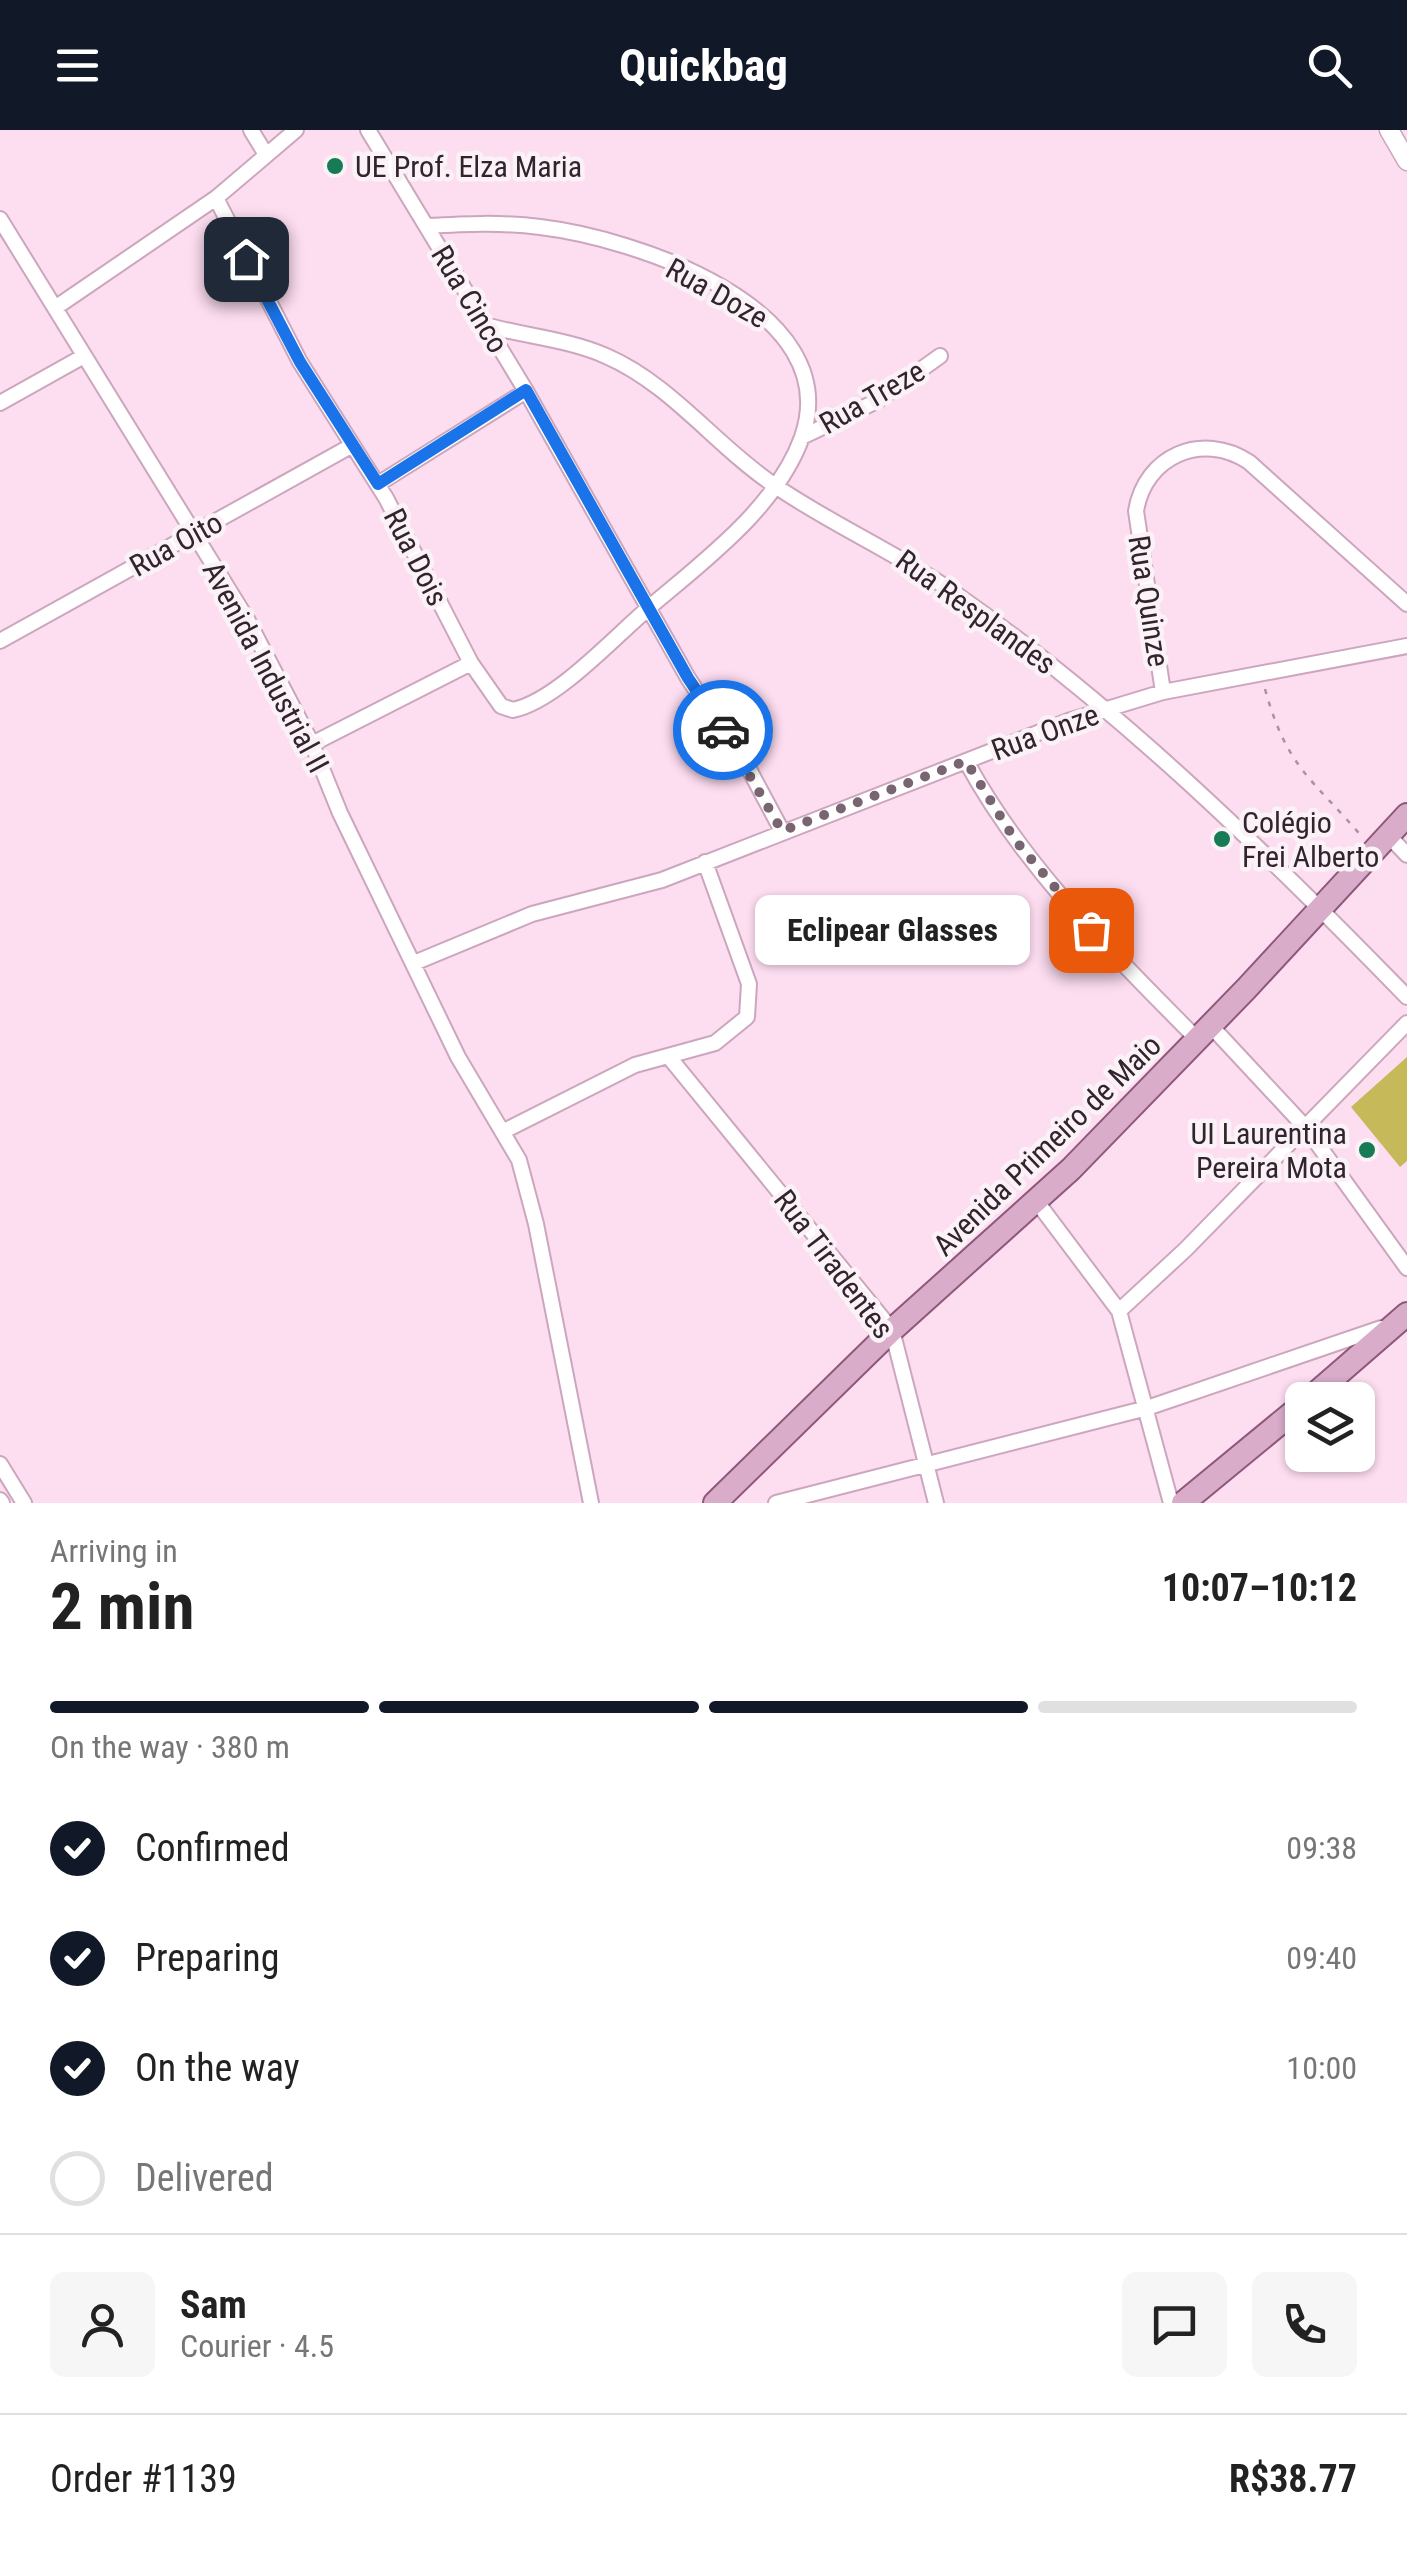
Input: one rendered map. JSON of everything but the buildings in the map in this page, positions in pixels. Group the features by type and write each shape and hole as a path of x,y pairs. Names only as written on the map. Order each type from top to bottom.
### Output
{"main road":[{"name":"Avenida Primeiro de Maio","path":"714,1503 892,1330 1037,1202 1204,1033 1407,815"},
{"path":"1329,1382 1406,1316"},
{"path":"1184,1503 1285,1419"}],"street":[{"path":"251,130 265,153"},
{"path":"55,308 216,198 296,130"},
{"name":"Rua Cinco","path":"368,130 482,324 526,390 649,608 782,831"},
{"path":"1389,130 1407,161"},
{"name":"Rua Dois","path":"216,198 300,362 378,484 472,664 500,706"},
{"name":"Avenida Industrial II","path":"0,218 248,621 312,744 340,813 458,1057 519,1160 533,1210 591,1503"},
{"name":"Rua Doze","path":"426,226 498,223 574,233 654,258 738,298 773,321 801,366 807,409 802,437 774,486 732,535 537,702 513,710 500,706"},
{"name":"Rua Resplandes","path":"482,324 610,357 677,403 774,486 906,560 1027,646 1105,710 1320,908 1407,997"},
{"path":"0,403 84,356"},
{"name":"Rua Treze","path":"802,437 876,401 940,356"},
{"path":"378,484 526,390"},
{"name":"Rua Oito","path":"0,641 351,446"},
{"name":"Rua Quinze","path":"1163,692 1136,510 1141,484 1169,460 1206,447 1234,452 1407,604"},
{"name":"Rua Onze","path":"414,962 532,914 608,898 1105,710 1163,692 1407,646"},
{"path":"312,744 472,664"},
{"path":"966,761 986,799 1053,887 1306,1128 1407,1268"},
{"path":"1381,843 1407,855"},
{"path":"504,1132 635,1065 696,1051 729,1035 751,1008 749,984 705,862"},
{"path":"1119,1311 1407,1023"},
{"name":"Rua Tiradentes","path":"669,1057 892,1330 936,1503"},
{"path":"1037,1202 1119,1311 1171,1503"},
{"path":"776,1503 1147,1408 1338,1346 1406,1316"},
{"path":"0,1464 24,1503"}],"path":[{"path":"1260,673 1277,728 1301,774 1381,843"}],"shaded area":[{"path":"1407,1057 1407,1161 1400,1167 1351,1107"}],"way so far":[{"path":"723,730 782,831 966,761 986,799 1015,840 1091,930"}],"place":[{"name":"UE Prof. Elza Maria","path":"335,166"},
{"name":"Colégio Frei Alberto","path":"1222,839"},
{"name":"Eclipear Glasses","path":"1091,930"},
{"name":"UI Laurentina Pereira Mota","path":"1367,1150"}],"route":[{"path":"246,259 300,362 378,484 526,390 688,678 723,730"}]}
